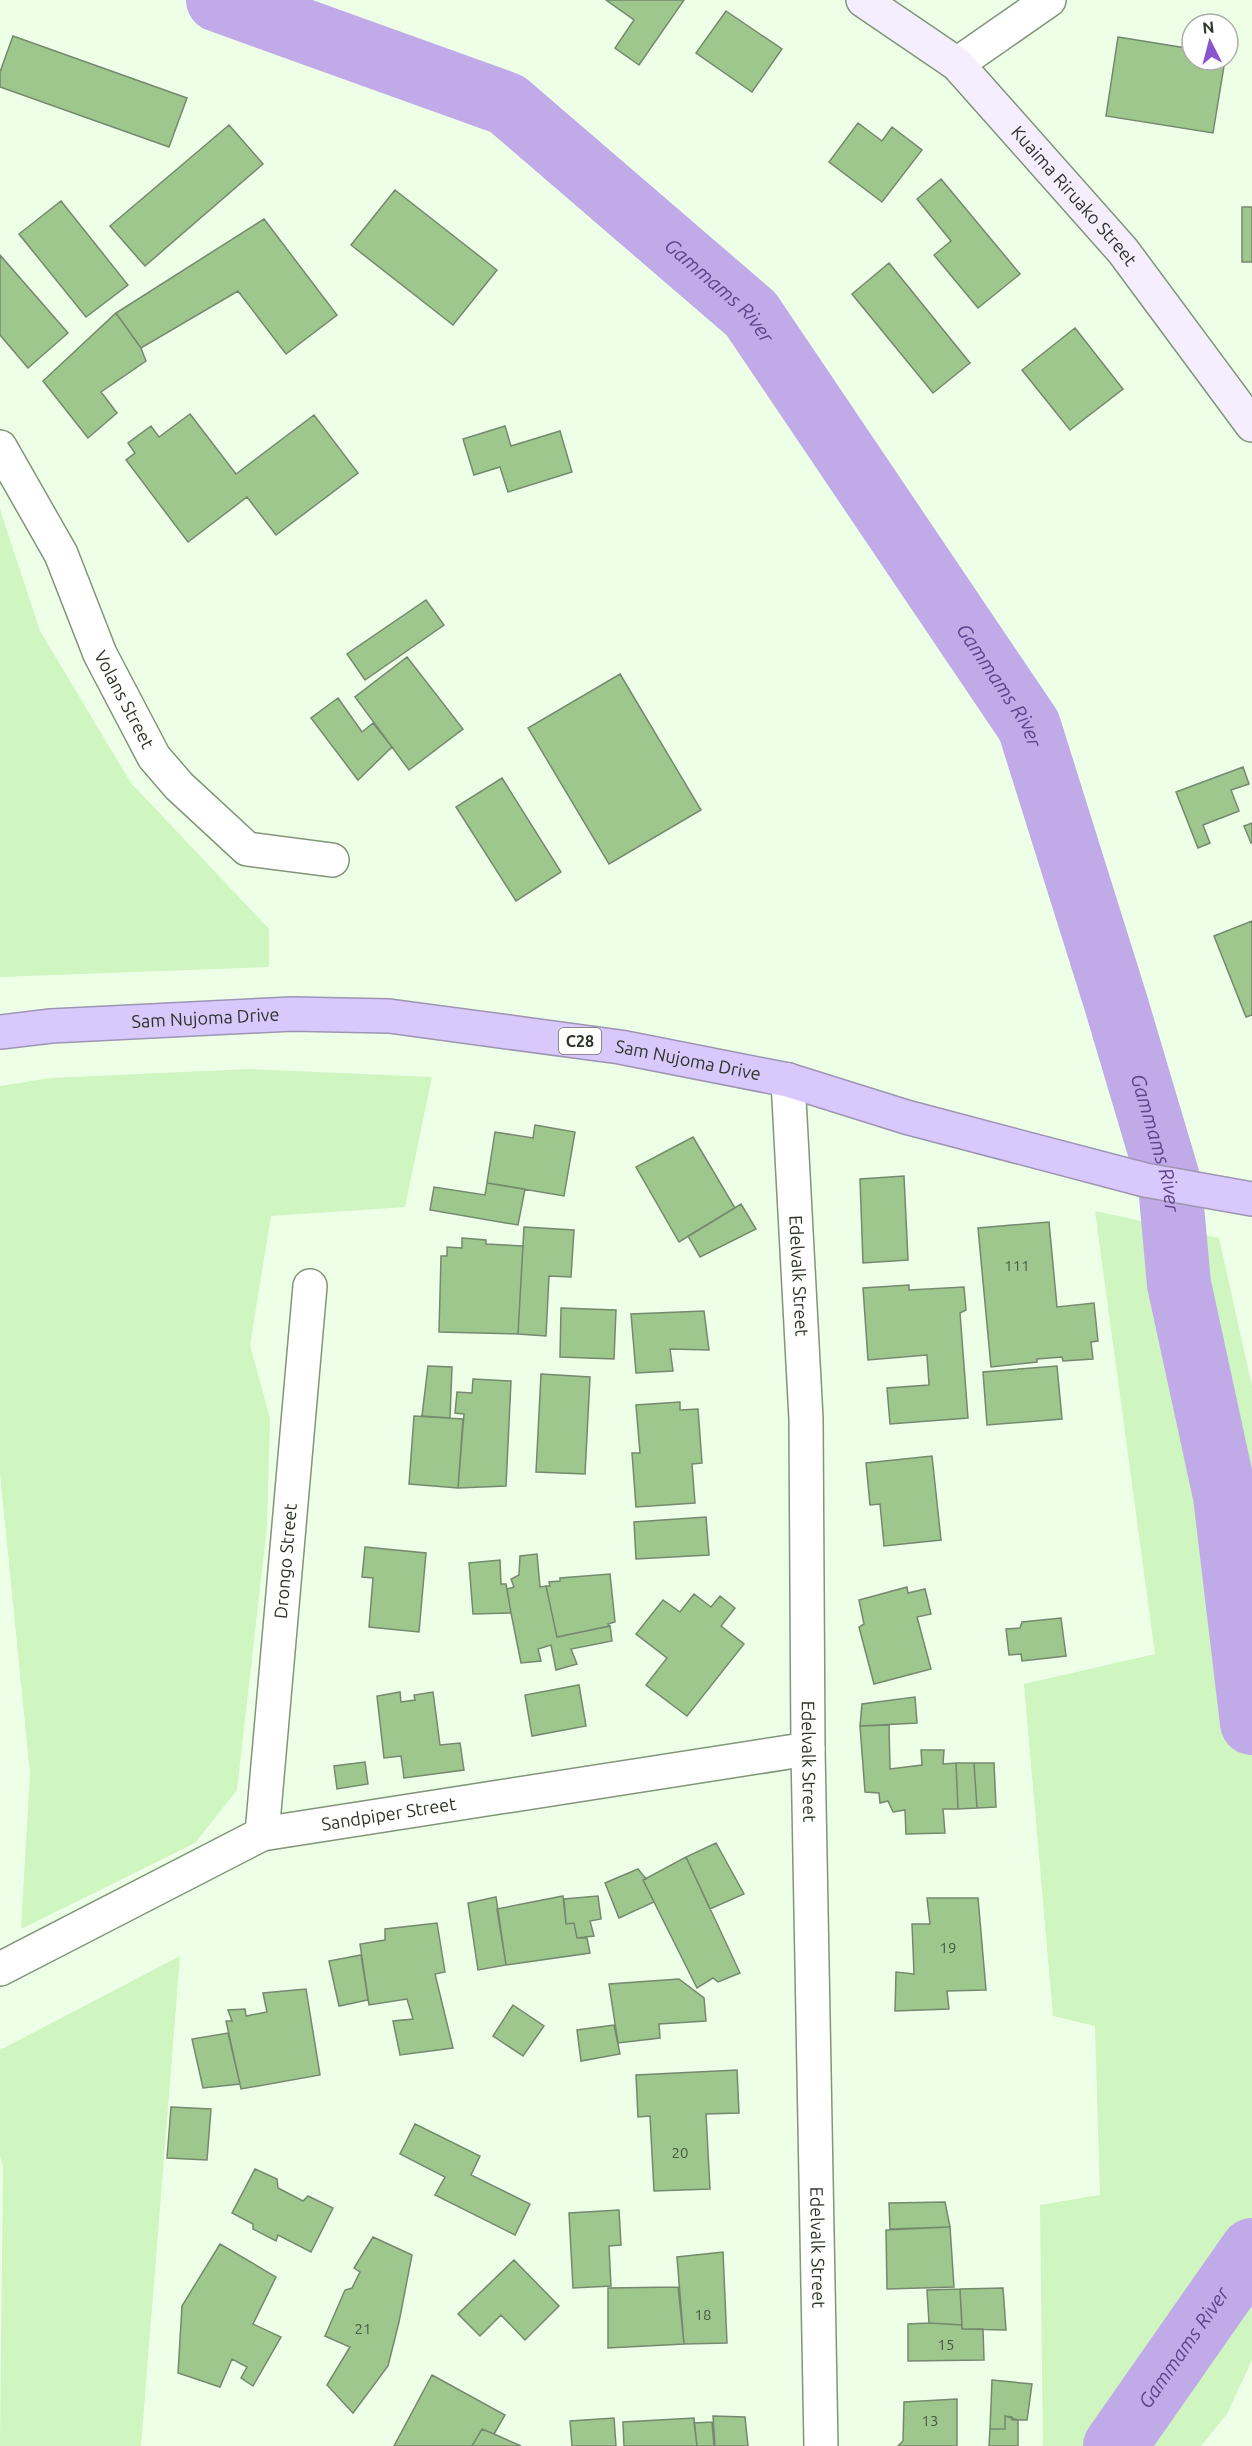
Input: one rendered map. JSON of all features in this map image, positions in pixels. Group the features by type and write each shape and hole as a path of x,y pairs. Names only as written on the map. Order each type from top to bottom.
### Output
{"highway":[{"name":"Sam Nujoma Drive","path":"0,1032 51,1026 205,1017 291,1014 388,1016 620,1047 788,1080 906,1117 1144,1180 1248,1199"}],"street":[{"name":"Kuaima Riruako Street","path":"863,0 957,64 1123,251 1252,424"},
{"path":"957,64 1049,0"},
{"name":"Volans Street","path":"0,447 61,554 100,654 154,757 179,786 247,849 332,860"},
{"name":"Edelvalk Street","path":"788,1080 806,1419 808,1749 821,2446"},
{"name":"Drongo Street","path":"262,1834 310,1286"},
{"name":"Sandpiper Street","path":"0,1969 262,1834 808,1749"}],"green space":[{"path":"0,509 40,631 131,783 269,929 269,967 0,977"},
{"path":"250,1069 432,1077 405,1207 271,1216 250,1345 270,1418 267,1526 237,1790 195,1843 21,1929 30,1773 0,1474 0,1086 51,1078"},
{"path":"1095,1211 1219,1238 1252,1386 1252,2360 1227,2414 1201,2446 1043,2446 1040,2205 1100,2195 1095,2026 1053,2016 1024,1684 1155,1654"},
{"path":"180,1956 141,2446 0,2446 3,2168 0,2156 0,2050"}],"building":[{"path":"606,0 684,0 639,65 615,48 634,20"},
{"path":"726,11 782,49 752,92 696,53"},
{"path":"13,36 187,98 169,147 0,87 0,72"},
{"path":"1118,37 1180,47 1180,72 1223,72 1213,133 1106,116"},
{"path":"858,123 882,141 892,127 922,150 882,202 829,162"},
{"path":"229,125 263,164 145,266 110,226"},
{"path":"941,179 1020,274 978,308 934,255 951,241 917,199"},
{"path":"395,190 497,270 453,325 351,245"},
{"path":"61,201 128,285 86,317 19,234"},
{"path":"1242,207 1252,207 1252,262 1242,262"},
{"path":"264,219 337,315 286,354 238,291 141,348 116,313"},
{"path":"0,255 68,333 28,368 0,335"},
{"path":"889,263 970,363 933,393 852,294"},
{"path":"116,313 141,348 146,361 101,392 117,413 88,438 43,381"},
{"path":"1075,328 1123,389 1070,430 1022,370"},
{"path":"190,414 236,474 314,415 358,473 276,535 247,497 188,542 126,460 135,453 128,443 151,426 159,437"},
{"path":"505,426 511,446 560,431 572,472 508,492 500,467 474,475 463,439"},
{"path":"426,600 444,625 365,680 347,654"},
{"path":"407,657 463,729 409,770 355,697"},
{"path":"620,674 701,810 609,864 528,728"},
{"path":"338,698 362,732 373,723 392,747 358,780 311,718"},
{"path":"1243,767 1249,784 1231,790 1239,811 1203,825 1210,843 1198,848 1176,792"},
{"path":"502,778 561,872 516,901 456,807"},
{"path":"1252,823 1252,842 1251,843 1244,826"},
{"path":"1252,921 1252,1015 1246,1017 1214,936"},
{"path":"535,1125 575,1132 564,1196 487,1183 495,1132 533,1138"},
{"path":"693,1137 735,1208 679,1242 636,1167"},
{"path":"904,1176 908,1260 863,1263 860,1179"},
{"path":"487,1183 525,1189 518,1225 430,1210 434,1187 485,1195"},
{"path":"741,1204 756,1229 700,1257 688,1236"},
{"path":"1049,1222 1057,1307 1094,1303 1098,1341 1091,1342 1093,1359 1063,1361 1062,1357 991,1367 978,1228"},
{"path":"524,1227 574,1230 571,1277 549,1276 546,1336 518,1334"},
{"path":"462,1238 486,1240 486,1244 523,1246 518,1334 439,1332 441,1256 447,1256 447,1247 462,1248"},
{"path":"909,1285 909,1290 964,1287 966,1310 960,1313 968,1418 890,1424 887,1388 929,1385 927,1355 868,1360 863,1288"},
{"path":"561,1308 616,1310 614,1359 560,1357"},
{"path":"704,1311 709,1350 670,1349 673,1371 636,1373 631,1314"},
{"path":"428,1366 452,1367 450,1418 422,1416"},
{"path":"1057,1366 1062,1419 987,1425 983,1372"},
{"path":"541,1374 590,1377 585,1474 536,1472"},
{"path":"473,1379 511,1381 506,1486 458,1488 464,1414 455,1413 457,1392 472,1393"},
{"path":"680,1402 680,1410 698,1409 702,1463 692,1464 695,1503 636,1507 632,1453 640,1453 636,1405"},
{"path":"414,1416 463,1419 458,1488 409,1484"},
{"path":"932,1456 941,1540 884,1546 880,1504 870,1505 866,1463"},
{"path":"706,1517 709,1555 636,1559 634,1522"},
{"path":"365,1547 426,1553 419,1632 369,1627 373,1578 362,1577"},
{"path":"537,1554 540,1587 546,1586 557,1637 610,1626 612,1641 571,1649 577,1664 556,1670 551,1645 538,1649 541,1661 521,1663 507,1589 514,1587 511,1579 519,1575 520,1556"},
{"path":"500,1560 501,1584 506,1584 511,1613 473,1614 469,1563"},
{"path":"610,1574 615,1622 608,1624 610,1626 557,1637 546,1586 550,1586 549,1582 560,1581 560,1578"},
{"path":"907,1587 908,1593 925,1589 931,1614 917,1617 931,1669 874,1684 859,1627 864,1624 859,1600"},
{"path":"694,1594 711,1607 720,1596 735,1608 721,1626 744,1644 687,1716 646,1685 667,1658 636,1634 663,1600 680,1612"},
{"path":"1061,1618 1066,1656 1022,1661 1021,1654 1009,1655 1006,1629 1020,1628 1022,1622"},
{"path":"579,1685 586,1726 532,1736 525,1695"},
{"path":"400,1692 401,1702 415,1700 414,1695 433,1692 440,1745 460,1743 464,1770 404,1778 401,1756 384,1758 377,1696"},
{"path":"915,1697 917,1723 860,1726 862,1704"},
{"path":"889,1725 890,1769 922,1765 921,1750 944,1750 943,1764 956,1763 958,1809 943,1809 945,1833 906,1834 905,1810 893,1812 888,1801 880,1803 879,1793 865,1792 860,1726"},
{"path":"365,1762 368,1784 337,1789 334,1766"},
{"path":"956,1763 974,1763 977,1808 958,1809"},
{"path":"974,1763 994,1763 996,1807 977,1808"},
{"path":"716,1843 744,1894 710,1909 686,1857"},
{"path":"686,1857 740,1973 718,1982 713,1978 697,1988 643,1880"},
{"path":"638,1869 646,1879 643,1880 654,1902 619,1918 605,1883"},
{"path":"563,1896 566,1924 574,1923 577,1938 587,1938 590,1953 506,1965 497,1909"},
{"path":"598,1896 601,1919 590,1921 594,1936 577,1938 574,1923 566,1924 564,1899"},
{"path":"496,1897 506,1965 478,1970 468,1903"},
{"path":"927,1898 978,1898 986,1990 947,1991 949,2009 895,2011 896,1972 914,1974 912,1924 930,1924"},
{"path":"437,1923 445,1972 435,1974 453,2048 400,2055 393,2021 413,2019 407,1999 369,2005 360,1944 385,1940 385,1929"},
{"path":"361,1955 368,2000 339,2006 329,1961"},
{"path":"679,1979 704,1998 706,2021 659,2024 660,2038 618,2043 609,1984"},
{"path":"306,1989 320,2075 241,2089 226,2021 232,2021 228,2010 245,2009 246,2016 267,2012 263,1993"},
{"path":"513,2005 544,2026 523,2056 493,2036"},
{"path":"614,2025 620,2054 581,2061 577,2030"},
{"path":"228,2033 240,2084 203,2088 192,2039"},
{"path":"737,2070 739,2113 706,2114 710,2189 654,2191 650,2116 638,2117 636,2075"},
{"path":"171,2107 211,2109 207,2160 167,2158"},
{"path":"415,2124 480,2156 471,2175 530,2204 515,2235 435,2195 445,2177 400,2154"},
{"path":"255,2169 277,2179 278,2188 303,2201 308,2196 333,2208 311,2252 278,2235 276,2241 253,2229 253,2224 232,2213"},
{"path":"945,2202 950,2227 890,2229 889,2203"},
{"path":"619,2210 621,2245 609,2246 611,2286 573,2288 569,2213"},
{"path":"950,2227 954,2287 887,2289 886,2230"},
{"path":"373,2237 412,2255 388,2366 353,2413 327,2385 350,2347 325,2336 345,2290 352,2288 360,2272 354,2268"},
{"path":"220,2244 276,2277 253,2324 281,2337 253,2386 241,2378 247,2367 232,2359 220,2387 178,2373 182,2306"},
{"path":"723,2252 727,2343 684,2344 677,2257"},
{"path":"514,2260 559,2306 525,2340 501,2315 480,2336 458,2314"},
{"path":"678,2287 684,2344 608,2348 608,2288"},
{"path":"1003,2288 1006,2330 962,2329 960,2289"},
{"path":"960,2289 962,2325 929,2323 927,2290"},
{"path":"908,2324 962,2325 962,2329 983,2329 984,2360 908,2361"},
{"path":"432,2375 505,2415 494,2434 482,2429 472,2446 394,2446"},
{"path":"992,2380 1032,2384 1027,2420 1012,2420 1012,2417 1005,2416 1005,2429 990,2429"},
{"path":"957,2399 957,2446 898,2446 903,2441 904,2402"},
{"path":"713,2416 745,2417 748,2446 715,2446"},
{"path":"1005,2416 1018,2420 1018,2446 989,2446 990,2429 1005,2429"},
{"path":"614,2418 616,2446 572,2446 570,2421"},
{"path":"694,2418 697,2446 624,2446 623,2422"},
{"path":"712,2422 714,2446 697,2446 694,2423"},
{"path":"482,2429 494,2434 521,2446 472,2446"}],"waterway":[{"name":"Gammams River","path":"218,0 507,104 751,314 1029,726 1170,1185 1179,1284 1225,1496 1252,1723"},
{"name":"Gammams River","path":"1115,2446 1252,2250"}]}
